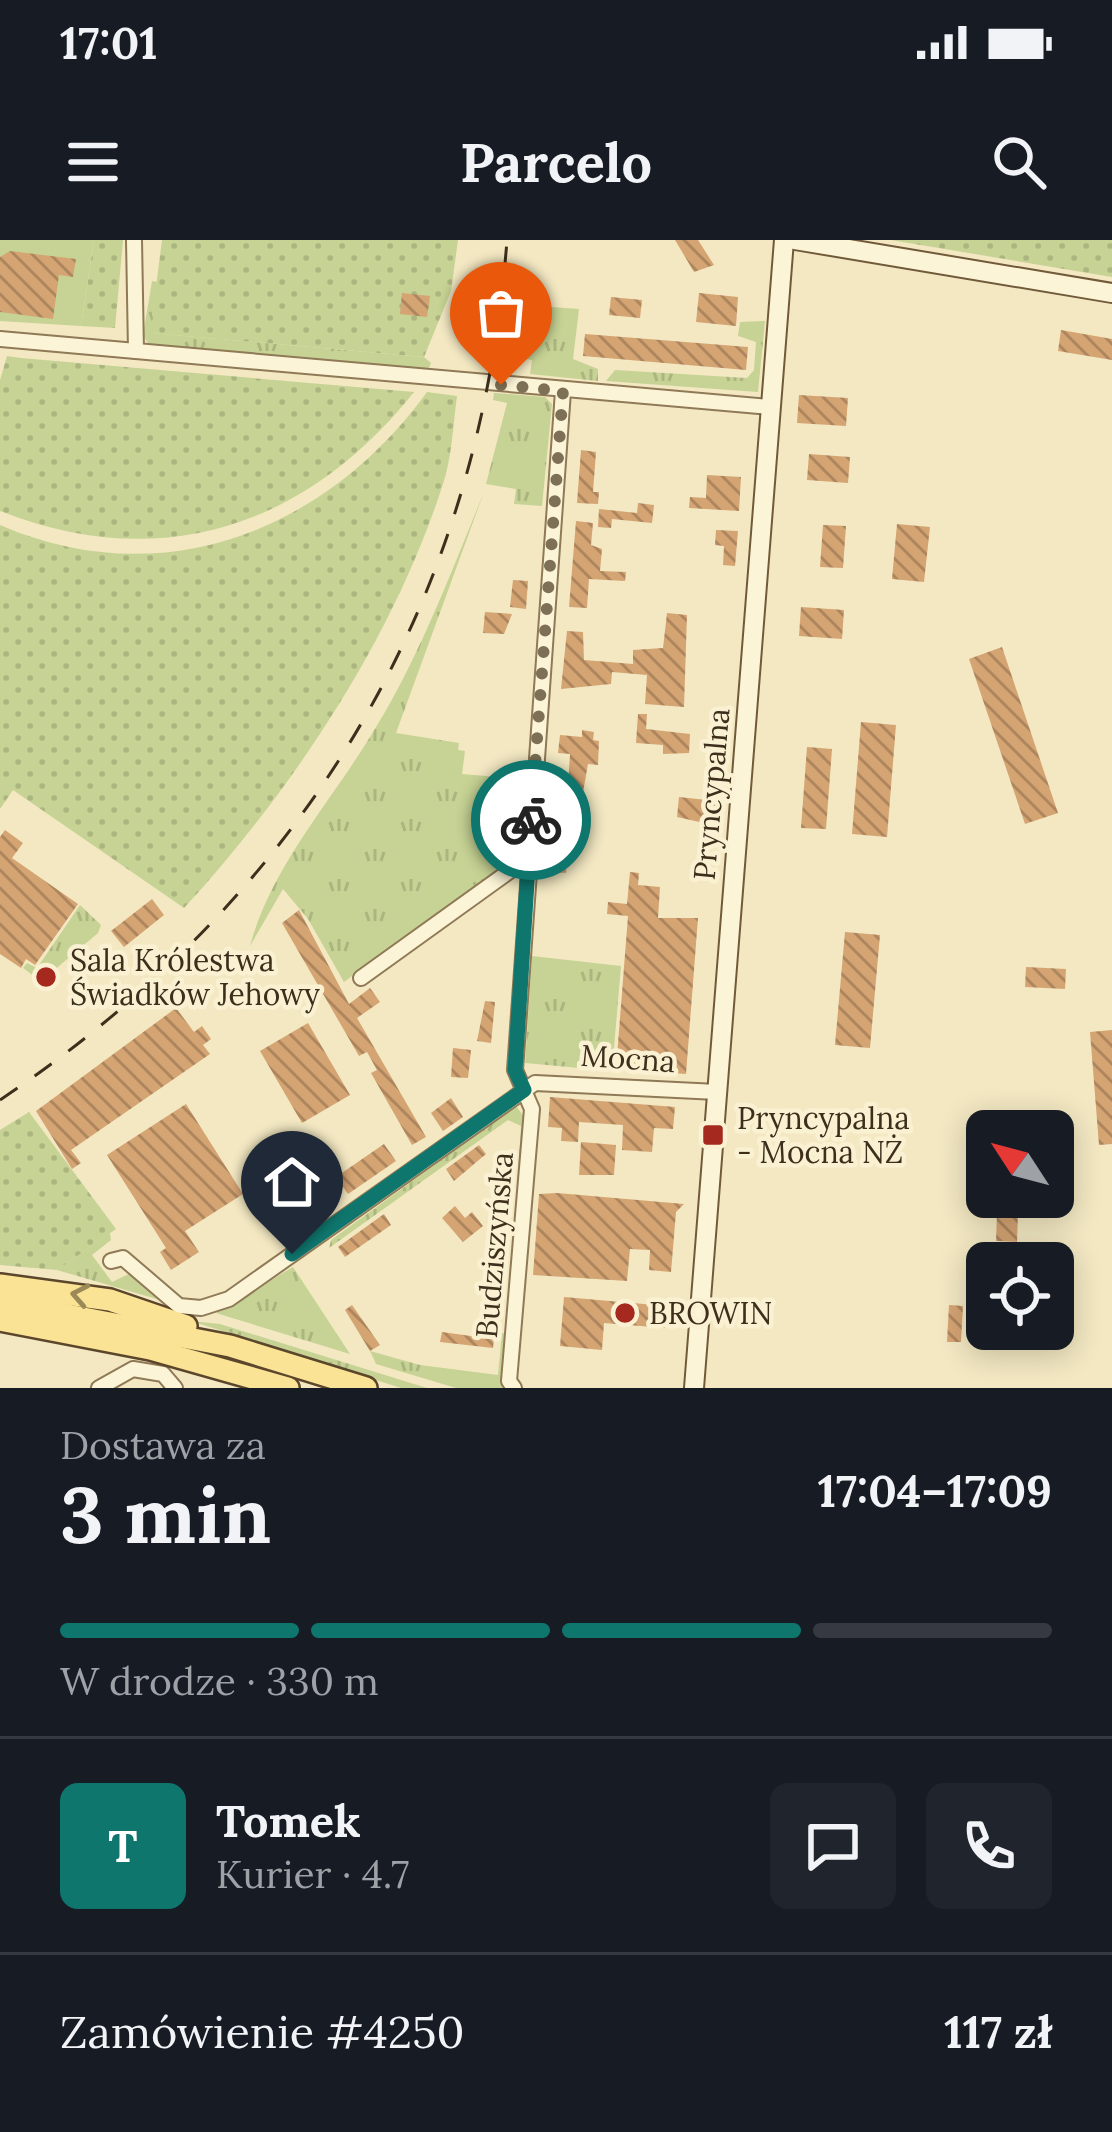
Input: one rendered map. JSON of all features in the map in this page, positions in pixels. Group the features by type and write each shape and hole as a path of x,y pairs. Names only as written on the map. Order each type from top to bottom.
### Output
{"main road":[{"path":"0,1285 110,1300 230,1346 365,1388"},
{"path":"0,1302 230,1346"},
{"path":"7,1323 150,1349 288,1388"}],"street":[{"path":"134,240 136,351"},
{"name":"Pryncypalna","path":"694,1388 784,240"},
{"path":"795,240 1112,293"},
{"path":"0,339 770,407"},
{"name":"Budziszyńska","path":"514,1388 509,1381 532,1109 530,1087 515,1070 563,391"},
{"path":"361,978 518,866 527,866"},
{"path":"111,1261 123,1258 136,1264 178,1306 222,1303 530,1087"},
{"name":"Mocna","path":"530,1087 717,1092"},
{"name":"Pryncypalna","path":"684,1388 695,1352"},
{"path":"99,1388 133,1369 164,1374 176,1388"}],"green space":[{"path":"0,240 94,240 81,326 0,321"},
{"path":"94,240 123,240 115,328 81,326"},
{"path":"162,240 458,240 451,291 424,357 150,333"},
{"path":"891,240 1112,240 1112,277"},
{"path":"152,281 157,282 151,333 424,357 431,363 428,370 149,345 143,335"},
{"path":"524,305 579,309 573,359 598,369 598,381 530,374 532,360 514,357"},
{"path":"765,321 758,392 606,381 615,370 747,378 754,370 756,342 738,336 740,322"},
{"path":"7,356 414,392 372,438 327,476 279,505 228,526 174,537 118,538 60,530 0,511 0,380"},
{"path":"427,392 457,396 450,454 442,487 396,601 300,764 184,908 13,790 0,809 0,525 61,545 121,554 180,551 237,537 291,513 341,481 387,440"},
{"path":"494,393 545,397 552,404 542,506 514,504 516,489 486,484 507,403 493,400"},
{"path":"484,492 396,733 459,743 458,750 465,751 462,774 521,779 515,856 344,982 308,919 283,889 250,946 286,863 370,737 403,678"},
{"path":"80,905 101,925 98,933 38,979 23,968 27,963 37,968"},
{"path":"532,956 621,966 612,1071 525,1063"},
{"path":"516,1106 525,1118 512,1267 521,1126 508,1120 329,1248 331,1240"},
{"path":"29,1112 116,1229 57,1270 0,1265 0,1130"},
{"path":"110,1233 111,1240 92,1255 112,1282 133,1272 160,1300 57,1270"},
{"path":"293,1267 350,1354 216,1313"},
{"path":"191,1321 220,1324 427,1388 401,1388"},
{"path":"502,1333 508,1334 502,1388 456,1388 376,1364 370,1351 420,1365 498,1375"}],"building":[{"path":"675,240 698,240 714,265 694,272"},
{"path":"10,251 76,259 73,277 59,275 53,319 0,312 0,257"},
{"path":"402,293 430,296 427,317 400,314"},
{"path":"699,293 738,297 736,326 696,322"},
{"path":"611,297 642,300 640,318 609,315"},
{"path":"1061,330 1112,339 1112,360 1058,351"},
{"path":"585,334 748,347 746,370 583,356"},
{"path":"799,395 848,398 846,426 797,423"},
{"path":"581,450 596,452 593,492 599,492 598,504 577,503"},
{"path":"809,454 850,457 848,483 807,480"},
{"path":"707,475 741,477 739,511 689,508 690,497 706,498"},
{"path":"638,503 654,505 652,523 612,519 611,528 598,527 599,509 637,513"},
{"path":"576,521 593,523 591,545 602,549 600,571 626,572 625,581 589,579 587,608 569,607"},
{"path":"897,524 930,527 924,582 892,579"},
{"path":"823,525 846,526 843,568 820,567"},
{"path":"716,530 738,531 735,566 723,565 724,546 715,545"},
{"path":"513,580 528,581 526,609 510,607"},
{"path":"801,607 844,610 842,639 799,636"},
{"path":"485,612 512,614 504,634 483,633"},
{"path":"667,613 687,615 684,707 645,704 647,675 612,672 611,684 561,689 567,631 583,632 584,660 633,664 633,650 663,648"},
{"path":"1002,647 1058,813 1025,824 969,659"},
{"path":"638,714 647,714 646,729 690,734 689,753 663,754 663,745 636,743"},
{"path":"861,722 896,725 887,837 852,834"},
{"path":"582,730 594,732 593,740 599,741 598,765 588,764 582,798 554,795 556,783 568,784 570,754 558,753 560,735 582,737"},
{"path":"807,747 832,749 826,829 801,828"},
{"path":"679,797 716,801 713,825 677,817"},
{"path":"552,827 584,829 582,843 567,841 566,873 556,872"},
{"path":"5,830 23,843 12,858 78,904 35,965 26,959 21,968 0,954 0,837"},
{"path":"630,872 639,873 638,885 660,887 658,918 698,918 686,1074 616,1069 628,916 607,914 608,902 627,904"},
{"path":"152,899 164,915 124,947 111,931"},
{"path":"299,910 349,1004 370,988 380,1002 357,1018 426,1137 412,1145 371,1073 377,1070 367,1052 359,1056 282,923"},
{"path":"845,932 880,935 870,1048 835,1045"},
{"path":"1026,967 1066,969 1065,989 1025,987"},
{"path":"485,1001 495,1002 491,1043 477,1041"},
{"path":"176,1008 194,1032 202,1026 211,1039 203,1045 210,1054 71,1150 81,1163 72,1169 36,1111"},
{"path":"308,1023 350,1095 302,1123 260,1051"},
{"path":"1112,1030 1112,1144 1099,1145 1090,1032"},
{"path":"453,1048 471,1050 468,1078 451,1077"},
{"path":"550,1097 675,1107 673,1129 654,1128 652,1152 622,1150 623,1125 579,1122 578,1142 561,1141 562,1128 548,1127"},
{"path":"451,1098 463,1117 443,1131 431,1113"},
{"path":"186,1104 243,1194 185,1231 199,1252 171,1270 160,1252 166,1248 107,1155"},
{"path":"581,1142 616,1145 614,1175 579,1175"},
{"path":"384,1144 396,1161 348,1194 336,1177"},
{"path":"479,1145 486,1154 454,1181 446,1169"},
{"path":"539,1194 684,1204 676,1212 671,1272 649,1270 650,1250 630,1249 627,1281 533,1275"},
{"path":"455,1206 465,1218 472,1212 483,1226 463,1242 442,1218"},
{"path":"384,1214 391,1225 345,1257 338,1247"},
{"path":"997,1218 1018,1218 1017,1242 996,1241"},
{"path":"564,1297 667,1306 665,1328 604,1323 602,1350 560,1346"},
{"path":"352,1305 380,1345 370,1351 345,1310"},
{"path":"949,1305 963,1306 961,1342 947,1342"},
{"path":"479,1327 495,1329 493,1348 440,1342 442,1332 478,1337"}],"railway":[{"path":"0,1100 108,1020 203,931 286,835 357,731 415,619 459,500 490,373 507,240"}],"way so far":[{"path":"501,385 563,391 531,820"}],"place":[{"name":"Sala Królestwa Świadków Jehowy","path":"46,977"},
{"name":"Pryncypalna - Mocna NŻ","path":"713,1135"},
{"name":"BROWIN","path":"625,1313"}],"route":[{"path":"292,1254 524,1090 515,1070 531,820"}]}
